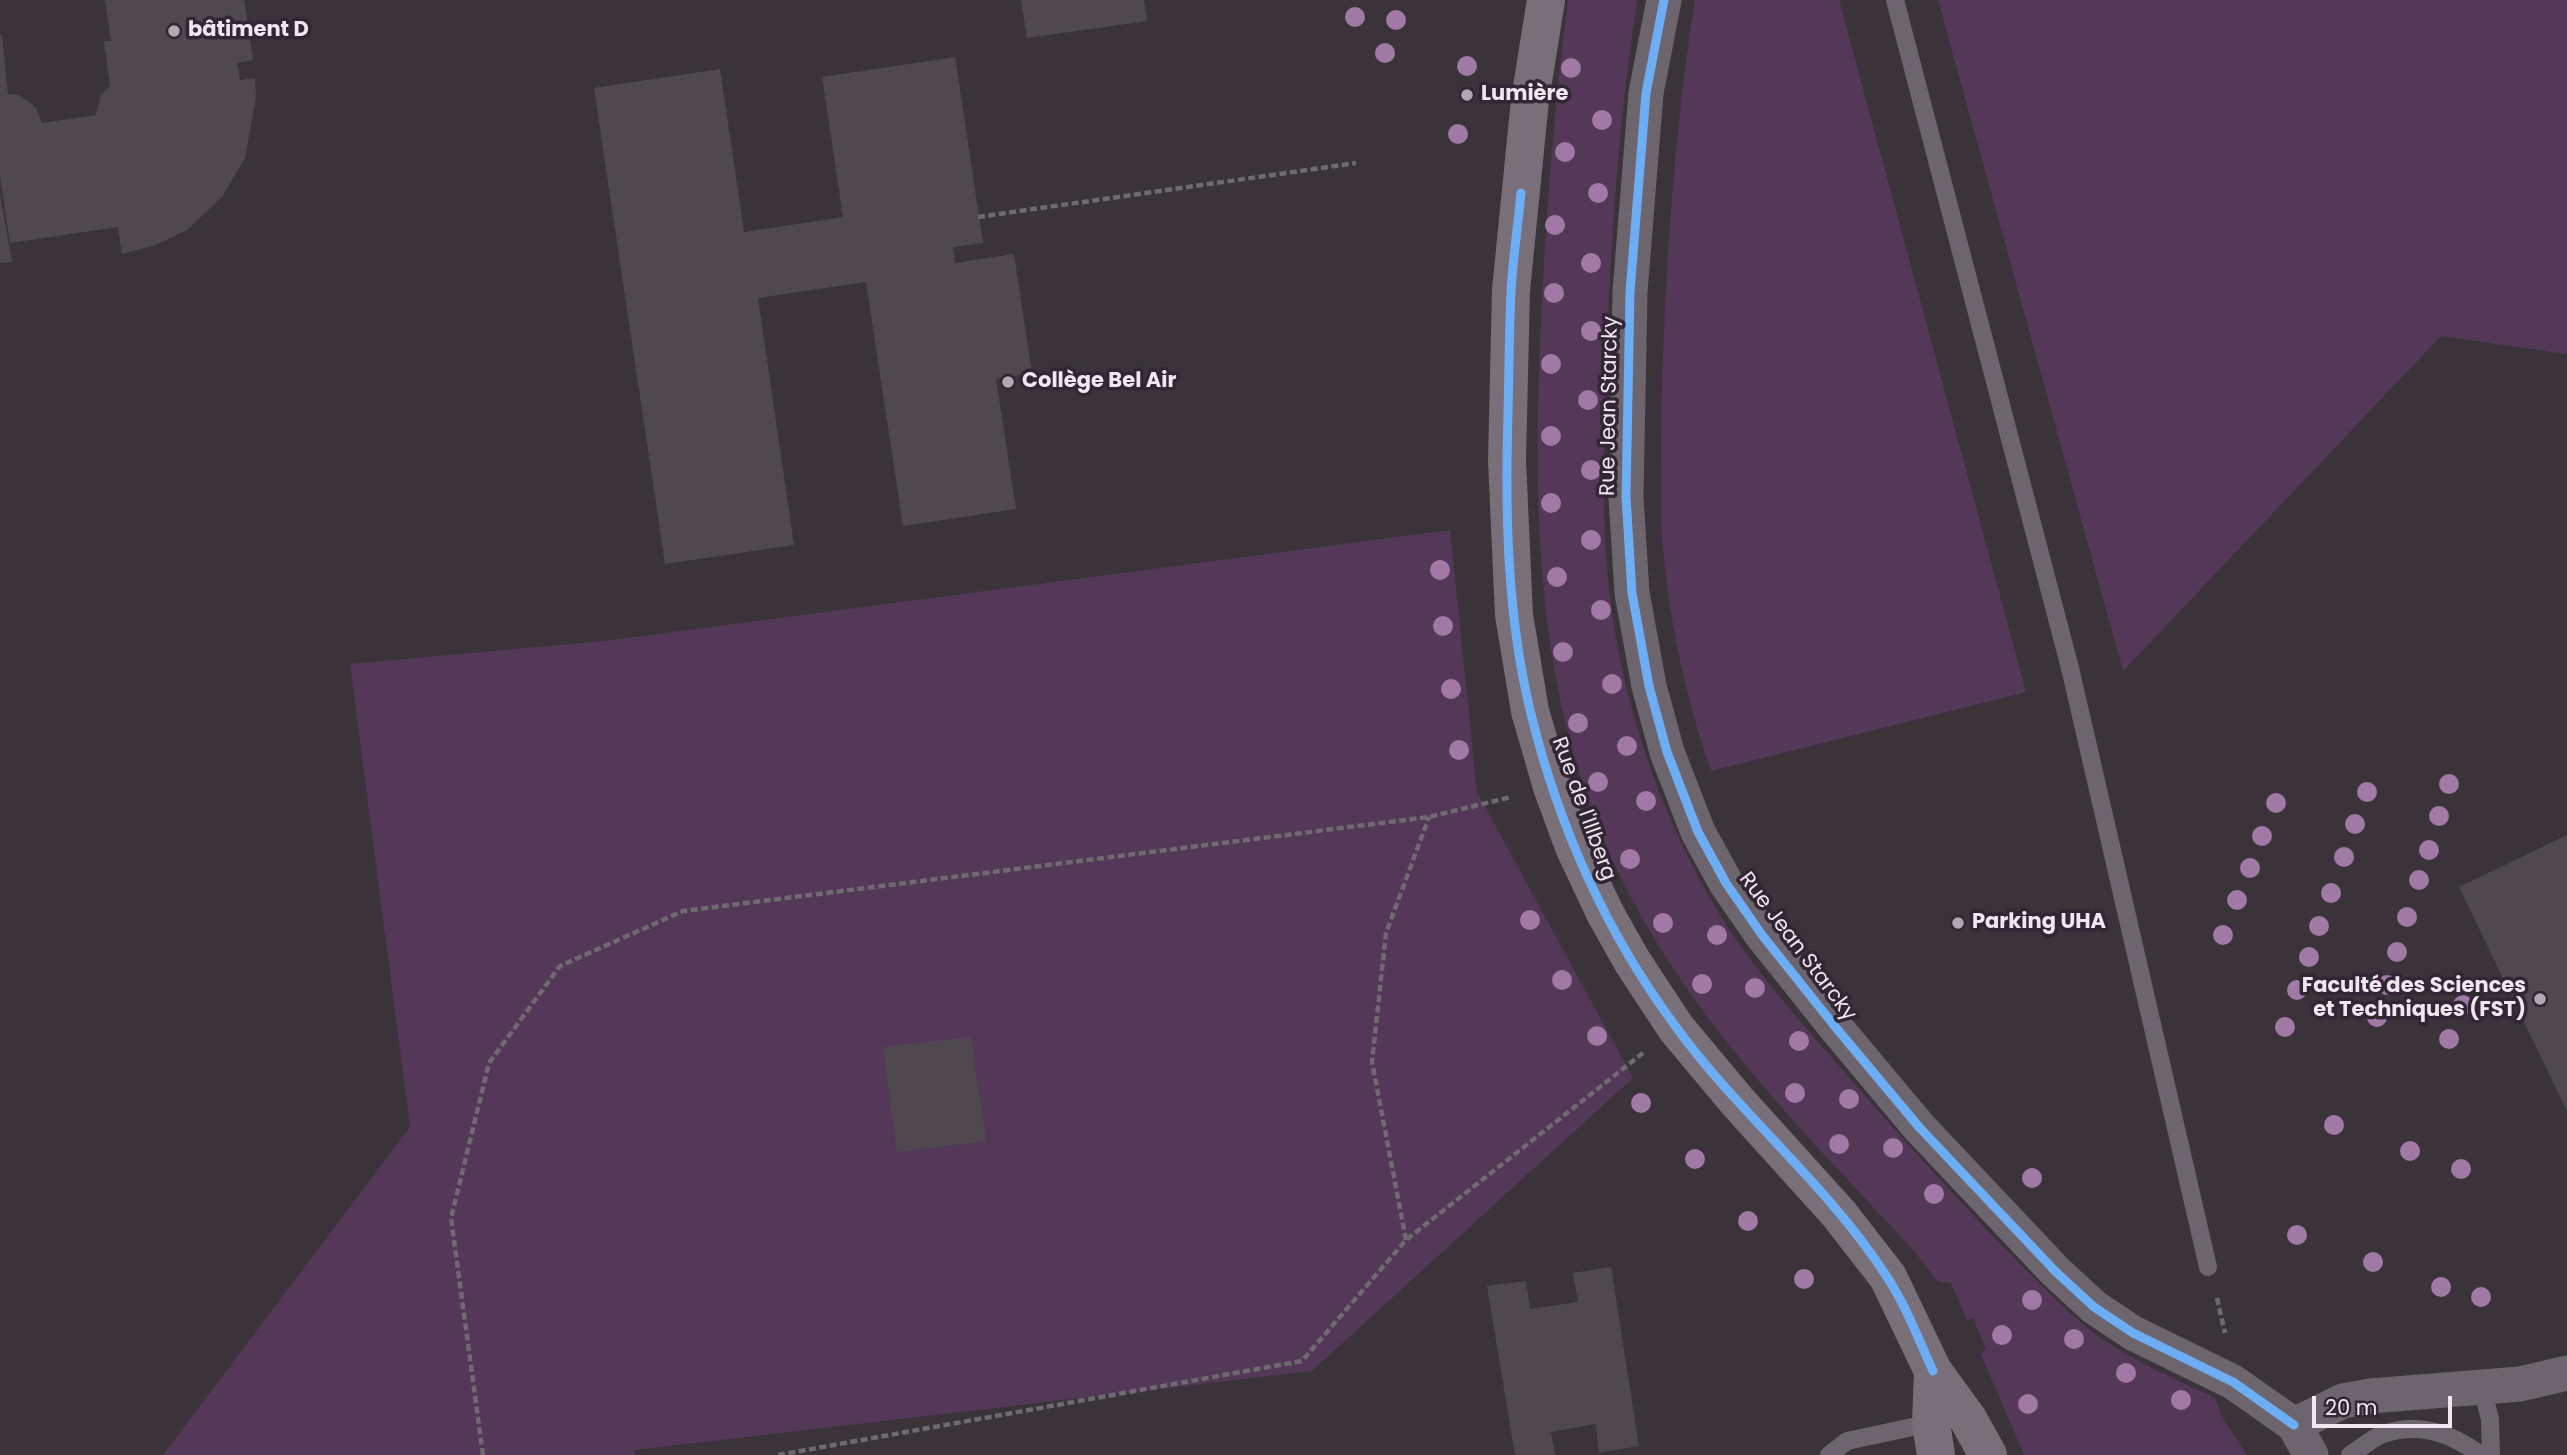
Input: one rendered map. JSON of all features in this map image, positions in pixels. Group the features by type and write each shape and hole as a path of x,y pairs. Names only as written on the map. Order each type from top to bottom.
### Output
{"main road":[{"name":"Rue de l'Illberg","path":"1546,0 1530,100 1511,290 1507,460 1508,541 1514,615 1530,711 1552,787 1574,847 1605,913 1632,961 1676,1028 1737,1101 1839,1214 1888,1278 1933,1371 1968,1419 1988,1455"},
{"path":"1933,1371 1934,1439"}],"street":[{"name":"Rue Jean Starcky","path":"1664,0 1646,93 1630,292 1626,497 1632,593 1650,686 1667,752 1698,832 1727,883 1762,935 1837,1029 1919,1127 2055,1271 2094,1307 2133,1333 2233,1382 2294,1425"},
{"path":"2311,1455 2294,1425 2343,1401 2370,1396 2520,1384 2567,1373"}],"lane":[{"path":"1895,0 2070,668 2208,1267"},
{"path":"2482,1388 2490,1419 2491,1455"},
{"path":"2350,1455 2382,1434 2424,1429 2457,1438 2481,1455"},
{"path":"1829,1455 1847,1440 1934,1439"}],"path":[{"path":"978,217 1356,163"},
{"path":"483,1455 451,1218 489,1063 560,966 683,911 1429,817 1552,787"},
{"path":"1406,1240 1372,1062 1386,933 1429,817"},
{"path":"778,1455 1302,1361 1406,1240 1676,1028"},
{"path":"2208,1267 2223,1317 2233,1382"}],"shaded area":[{"path":"1568,0 1637,0 1621,128 1611,257 1604,443 1605,541 1616,639 1627,688 1640,736 1674,828 1720,915 1748,956 1813,1036 1940,1179 2020,1264 2087,1328 2132,1357 2215,1398 2222,1417 2247,1455 2024,1455 1981,1354 1986,1349 1973,1318 1967,1320 1951,1283 1937,1281 1915,1252 1799,1127 1726,1041 1660,948 1632,899 1600,830 1576,760 1558,689 1540,544 1538,397 1543,282 1555,120"},
{"path":"1695,0 1839,0 2026,692 1711,771 1687,689 1675,634 1666,577 1661,515 1662,381 1668,253 1679,126"},
{"path":"1938,0 2567,0 2567,354 2441,336 2123,671"},
{"path":"1450,530 1477,792 1633,1078 1312,1371 635,1450 634,1455 163,1455 410,1127 350,664 604,641"}],"building":[{"path":"105,0 244,0 253,60 237,63 240,80 255,78 256,96 245,158 222,197 187,230 156,245 122,254 118,227 10,243 0,176 0,35 8,94 18,95 31,103 42,123 96,115 101,95 110,86 104,41 111,41"},
{"path":"1021,0 1144,0 1147,21 1027,38"},
{"path":"955,57 983,243 953,247 955,263 1014,254 1032,373 996,379 1016,509 903,526 866,282 758,298 794,545 665,564 594,88 720,69 744,232 843,217 822,77"},
{"path":"0,194 12,262 0,263"},
{"name":"Faculté des Sciences et Techniques (FST)","path":"2567,835 2567,1111 2459,887"},
{"path":"971,1037 986,1141 897,1152 883,1047"},
{"path":"1611,1267 1639,1446 1599,1453 1596,1424 1551,1432 1555,1455 1515,1455 1487,1286 1526,1281 1530,1309 1578,1302 1573,1273"}],"cycle path":[{"path":"1664,0 1646,93 1630,292 1626,497 1632,593 1649,686 1667,752 1698,832 1726,883 1762,935 1837,1029 1919,1127 2055,1271 2094,1307 2133,1333 2233,1382 2294,1425"},
{"path":"1521,193 1510,322 1507,490 1509,565 1523,677 1542,756 1556,798 1588,878 1607,917 1651,991 1701,1059 1864,1243 1900,1300 1933,1371"}],"place":[{"name":"bâtiment D","path":"174,31"},
{"name":"Lumière","path":"1467,95"},
{"name":"Collège Bel Air","path":"1008,382"},
{"name":"Parking UHA","path":"1958,923"},
{"name":"Faculté des Sciences et Techniques (FST)","path":"2540,999"}]}
